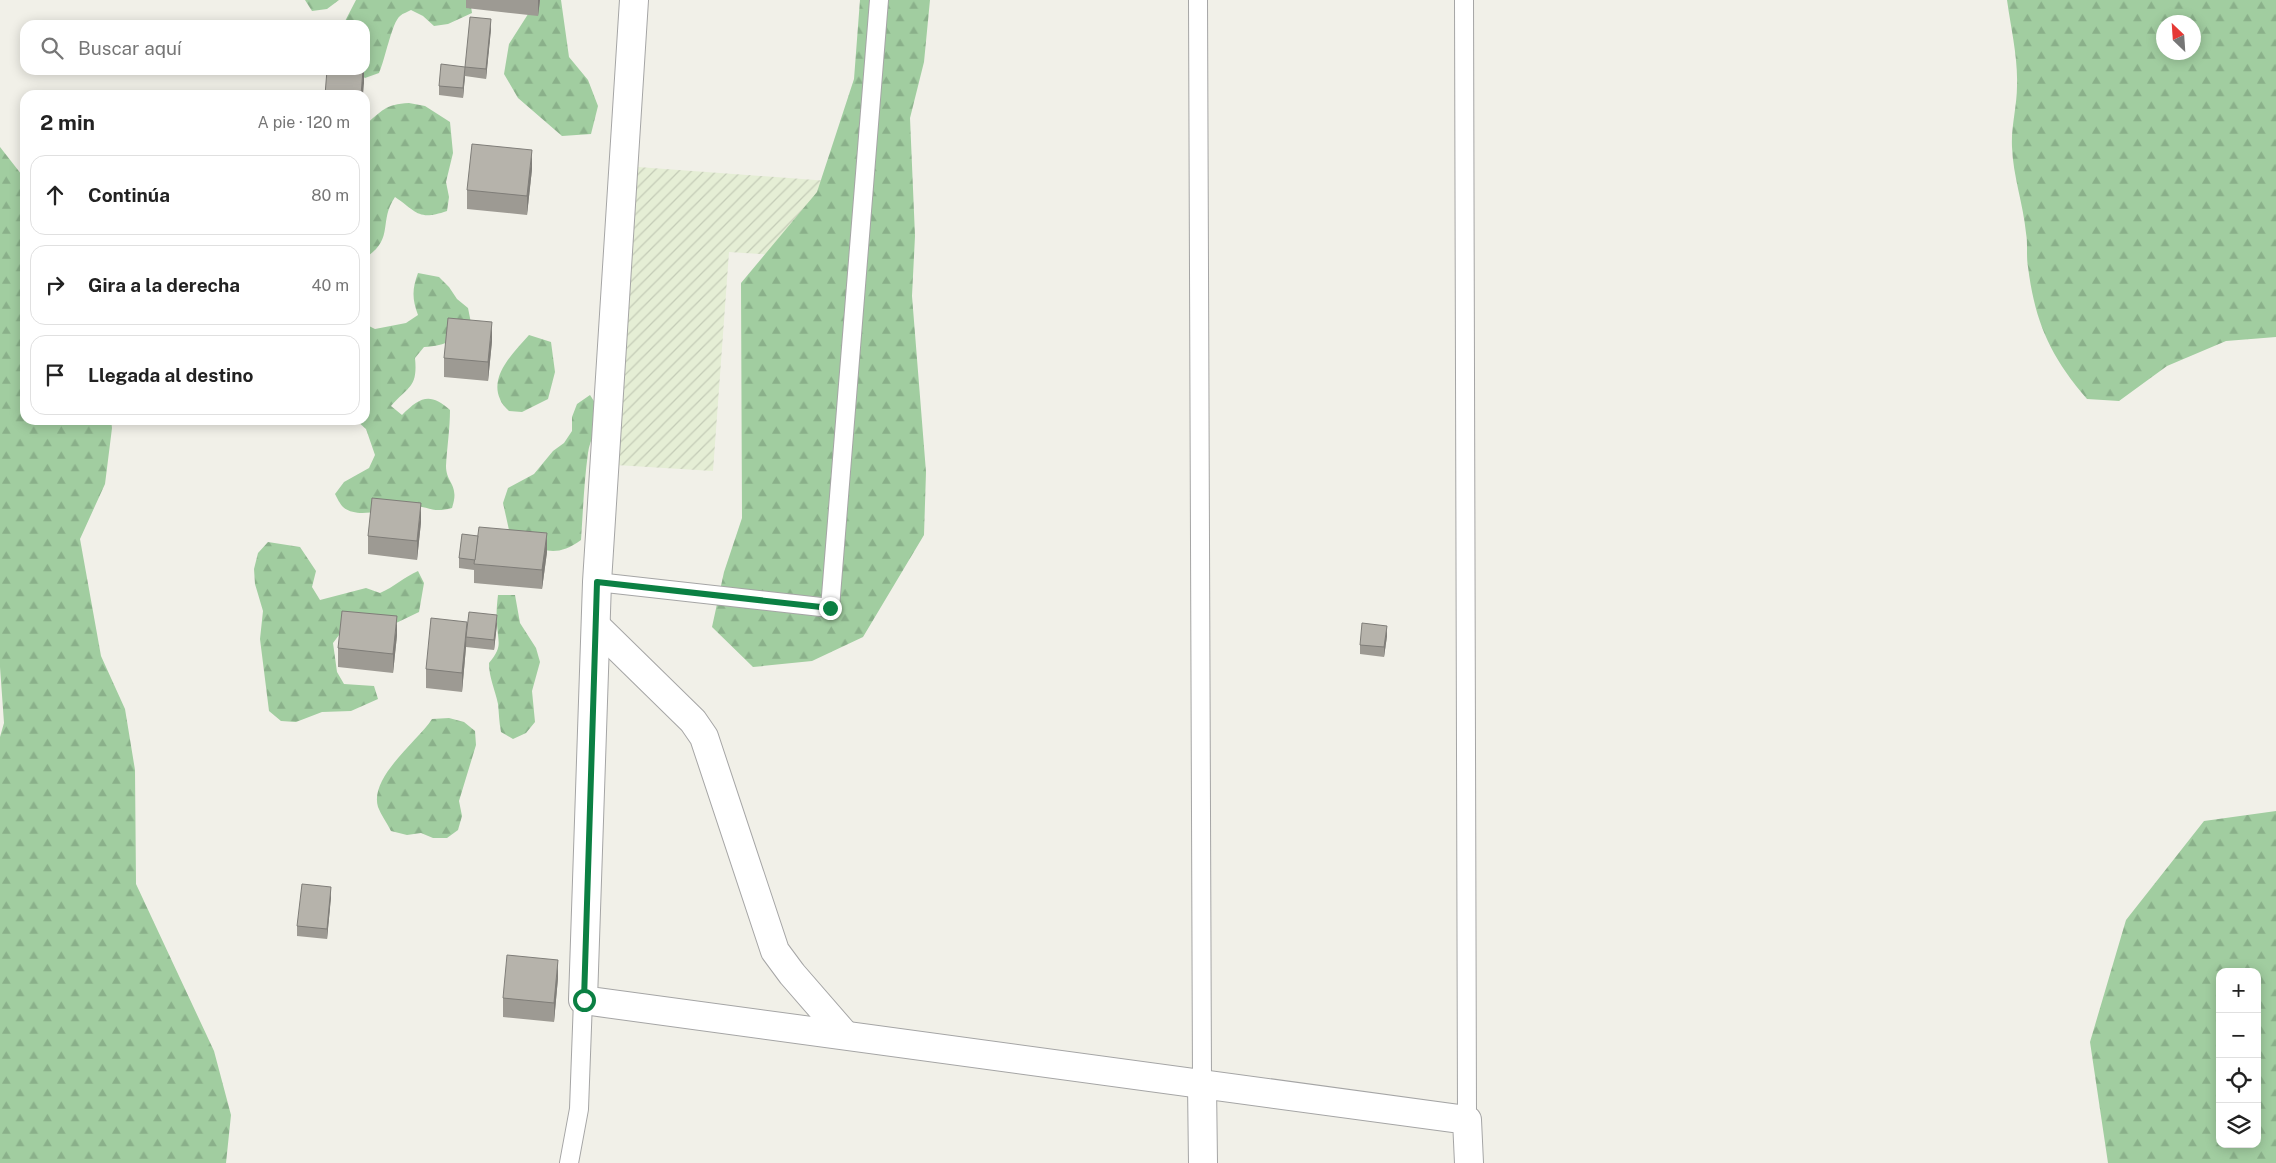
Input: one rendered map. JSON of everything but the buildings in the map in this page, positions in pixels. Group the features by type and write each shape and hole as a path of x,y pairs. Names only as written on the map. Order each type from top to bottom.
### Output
{"street":[{"path":"634,0 597,582 584,1000 1467,1120 1469,1163"},
{"path":"596,626 692,721 704,737 775,950 792,974 845,1035"},
{"path":"1202,1084 1203,1163"}],"lane":[{"path":"597,582 830,608 879,0"},
{"path":"1198,0 1202,1084"},
{"path":"1464,0 1467,1120"},
{"path":"569,1163 578,1109 584,1000"}],"green space":[{"path":"305,0 339,0 327,9 312,11"},
{"path":"356,0 470,0 472,13 448,24 434,26 423,16 411,10 403,14 394,26 379,73 365,78 362,75 370,75 370,20 346,20"},
{"path":"537,0 561,0 569,57 588,80 598,106 591,134 562,136 518,98 504,74 509,44"},
{"path":"860,0 930,0 924,62 910,118 915,236 912,296 926,472 924,535 863,637 812,661 753,667 712,627 724,572 742,518 741,283 817,192 854,79"},
{"path":"2007,0 2276,0 2276,337 2226,341 2167,366 2119,401 2087,399 2063,368 2046,338 2031,287 2027,263 2025,222 2013,158 2012,139 2017,94 2015,54"},
{"path":"409,103 425,106 450,122 453,153 446,182 449,197 447,211 424,215 413,211 395,197 387,214 380,244 370,254 370,121 389,107"},
{"path":"0,147 20,173 20,425 112,425 105,484 80,539 101,656 125,709 135,770 136,884 214,1051 231,1115 226,1163 0,1163 0,737 4,723 0,667"},
{"path":"638,167 842,182 837,259 729,252 713,471 616,465"},
{"path":"418,273 439,277 457,299 468,308 471,323 450,341 424,347 415,358 416,368 413,381 391,406 402,415 414,404 425,399 431,399 443,404 450,410 446,466 448,477 454,489 452,508 434,510 411,506 367,513 350,511 342,506 335,494 344,482 369,468 375,455 366,429 362,425 370,425 370,326 375,329 406,323 418,315 414,294"},
{"path":"529,335 551,342 555,372 548,399 522,412 509,411 501,401 498,381 505,364"},
{"path":"590,395 601,412 588,453 581,540 561,550 544,550 509,530 503,503 508,488 534,474 553,451 564,443 572,431 572,417 577,404"},
{"path":"268,542 300,547 316,571 312,587 320,600 366,588 380,593 418,571 424,583 419,612 394,624 342,631 333,643 337,672 344,684 374,686 378,699 351,711 322,712 296,722 281,721 269,711 260,639 263,611 255,584 254,569 258,553"},
{"path":"498,595 515,595 520,623 536,648 540,662 532,691 535,722 526,733 513,739 501,732 498,704 489,668 489,663 496,653 499,644"},
{"path":"449,718 464,722 475,731 476,745 459,801 462,816 458,830 447,838 433,838 421,833 407,835 391,831 378,807 377,796 387,772 432,719"},
{"path":"2276,811 2276,1163 2108,1163 2090,1042 2126,920 2204,821"}],"route":[{"path":"584,1000 597,582 830,608"}]}
